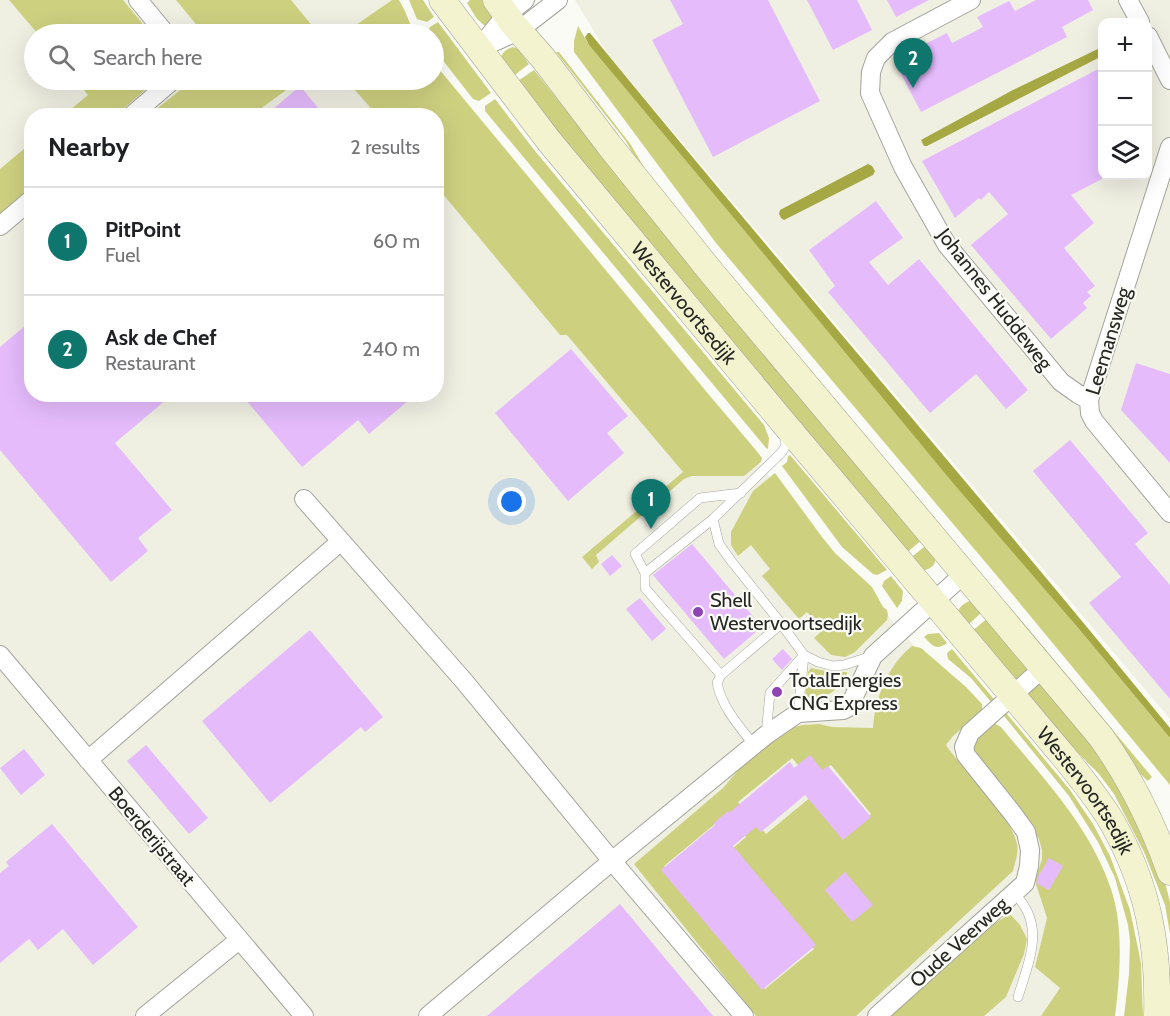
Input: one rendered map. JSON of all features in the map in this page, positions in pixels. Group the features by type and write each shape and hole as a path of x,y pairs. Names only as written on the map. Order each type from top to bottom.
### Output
{"main road":[{"name":"Westervoortsedijk","path":"442,0 549,141 1013,695 1092,793 1111,821 1130,859 1143,895 1154,940 1157,968 1157,1016"},
{"name":"Westervoortsedijk","path":"511,12 609,145 712,273 1101,737 1134,788 1148,816 1170,873"}],"street":[{"path":"138,0 158,24"},
{"name":"Johannes Huddeweg","path":"971,0 892,42 876,58 871,72 870,93 903,166 947,245 1061,382 1089,400"},
{"path":"1128,0 1138,18"},
{"path":"479,49 511,12 551,5"},
{"path":"1158,44 1170,80"},
{"path":"140,108 161,90"},
{"name":"Leemansweg","path":"1170,147 1089,400 1090,413 1094,421 1170,513"},
{"path":"0,226 24,206"},
{"path":"303,499 464,681 612,861 744,1016"},
{"path":"88,760 340,542"},
{"path":"428,1016 760,740 798,713 843,710 849,707 873,656 964,574"},
{"name":"Boerderijstraat","path":"0,655 304,1016"},
{"name":"Oude Veerweg","path":"877,1016 1025,883 1030,850 1026,832 966,755 964,747 970,733 1043,668"},
{"path":"145,1016 239,939"}],"lane":[{"path":"645,573 713,519 782,452 786,445 782,421"},
{"path":"721,675 645,588 645,573 635,554 699,498 741,493"},
{"path":"713,519 719,544 804,655 833,666 873,656"},
{"path":"781,624 721,675 717,682 719,693 729,714 760,740 770,693 804,655"},
{"path":"798,713 804,655"},
{"name":"Oude Veerweg","path":"1014,892 1028,910 1034,937 1018,997"}],"shaded area":[{"path":"0,0 397,0 410,24 24,24 24,90 444,89 472,115 828,547 1053,805 1109,1016 0,1016"},
{"path":"575,0 1170,0 1170,719 609,56"},
{"path":"588,33 1170,728 1170,738 953,483 589,45 585,37"},
{"path":"1098,49 1098,58 924,146 921,140 1011,91"},
{"path":"868,164 875,171 873,175 784,220 781,218 780,210"}],"green space":[{"path":"9,0 123,0 143,24 29,24"},
{"path":"176,0 291,0 311,24 196,24"},
{"path":"392,0 399,0 410,24 357,24"},
{"path":"409,0 423,0 434,17 427,22 417,19"},
{"path":"470,0 482,0 494,17 490,25 485,26 477,19 467,3"},
{"path":"578,26 589,45 1170,738 1170,785 716,243 574,52"},
{"path":"444,30 491,93 479,101 473,99 444,62"},
{"path":"513,47 518,49 529,64 511,78 500,59 505,51"},
{"path":"556,52 559,52 631,145 649,176 685,221 939,525 652,186 625,140"},
{"path":"534,70 620,178 923,539 905,554 515,83"},
{"path":"444,75 762,458 761,462 744,476 692,476 684,479 596,555 599,562 592,569 582,557 683,472 567,335 560,335 444,195 444,108 371,108 355,90 444,90"},
{"path":"84,90 145,90 124,108 72,108 88,95"},
{"path":"180,90 286,90 262,108 158,108"},
{"path":"495,99 535,151 764,425 769,438 768,449 485,111 485,106"},
{"path":"24,149 24,195 0,216 0,169"},
{"path":"790,455 887,570 877,575 873,574 842,547 782,466"},
{"path":"775,473 835,553 872,587 887,610 887,620 855,652 845,657 831,655 814,638 823,630 807,612 799,619 762,576 770,569 751,545 738,556 731,545 731,532 753,491"},
{"path":"928,544 935,560 932,566 922,571 909,559"},
{"path":"891,576 903,591 902,601 897,608 882,586 884,581"},
{"path":"972,600 983,611 966,627 957,615 966,602"},
{"path":"1005,604 1152,777 1148,781 1137,771"},
{"path":"989,617 1030,667 1013,682 971,632"},
{"path":"939,633 947,643 940,647 932,645 924,637 928,634"},
{"path":"912,646 921,648 982,704 982,711 946,745 997,807 1013,832 1018,850 1013,871 856,1016 756,1016 634,864 723,788 751,755 786,729 819,724 832,727 873,728 884,683","holes":["792,758 798,765 822,772 831,765 871,814 844,836 812,796 766,834 755,820 742,831 746,837 732,849 814,949 765,989 664,866 727,814 748,815 738,802"]},
{"path":"952,649 994,700 991,702 971,678 948,659 947,653"},
{"path":"811,668 847,672 847,674 835,690 825,696 805,697 808,672"},
{"path":"1042,681 1116,775 1165,882 1170,902 1170,934 1165,905 1144,852 1114,794 1099,774 1025,697"},
{"path":"1004,714 1007,714 1070,790 1093,824 1110,856 1130,910 1141,963 1143,1016 1124,1016 1130,941 1115,878 1098,842 1069,796"},
{"path":"994,723 1001,727 1064,803 1091,844 1102,866 1111,889 1118,920 1119,969 1115,1016 1041,1016 1060,988 1035,967 1047,918 1035,881 1042,859 1042,850 1039,839 1009,796 974,754 979,735"},
{"path":"1010,914 1020,925 1027,939 1024,954 1006,997 984,1016 884,1016 995,923"}],"building":[{"path":"670,0 768,0 820,101 713,157 652,40 683,24"},
{"path":"807,0 857,0 872,30 833,50"},
{"path":"887,0 929,0 896,17"},
{"path":"1036,0 1088,0 1093,10 1062,27 1067,37 921,112 899,70 920,60 915,49 947,33 952,43 970,34 983,27 977,17 1009,1 1015,11"},
{"path":"1098,69 1098,180 1100,180 1071,195 1094,223 1064,248 1095,286 1087,292 1091,296 1083,303 1087,308 1051,339 971,245 1008,214 989,192 955,218 922,161"},
{"path":"295,90 303,90 318,108 274,108"},
{"path":"876,201 903,238 869,262 888,285 919,259 1028,390 1006,409 976,374 930,413 828,292 835,286 809,250"},
{"path":"24,327 24,402 164,402 115,443 172,510 138,538 148,551 111,582 0,450 0,347"},
{"path":"571,349 628,416 607,433 624,453 568,501 495,413"},
{"path":"1136,363 1170,374 1170,463 1121,410"},
{"path":"248,402 407,402 369,434 358,420 302,467"},
{"path":"1070,440 1148,533 1135,544 1170,585 1170,699 1089,603 1121,577 1033,471"},
{"path":"692,544 762,627 724,659 653,575"},
{"path":"612,555 622,566 610,576 601,564"},
{"path":"640,598 666,629 652,641 626,609"},
{"path":"310,630 383,717 365,732 361,727 270,803 202,721"},
{"path":"783,649 792,659 782,670 772,659"},
{"path":"146,745 208,818 189,834 127,761"},
{"path":"24,749 45,775 21,795 0,768"},
{"path":"810,755 822,770 828,766 871,817 843,840 805,795 761,832 756,827 733,846 816,945 762,990 661,870 715,825 714,823 728,811 729,813 790,762 794,768"},
{"path":"52,824 138,927 93,965 63,929 38,950 29,939 0,963 0,873 9,866 6,862"},
{"path":"1049,858 1063,866 1049,890 1036,883"},
{"path":"845,872 873,905 852,922 825,890"},
{"path":"620,904 713,1016 487,1016"}],"place":[{"name":"Ask de Chef","path":"913,88"},
{"name":"PitPoint","path":"651,529"},
{"name":"Shell Westervoortsedijk","path":"698,612"},
{"name":"TotalEnergies CNG Express","path":"777,692"}]}
